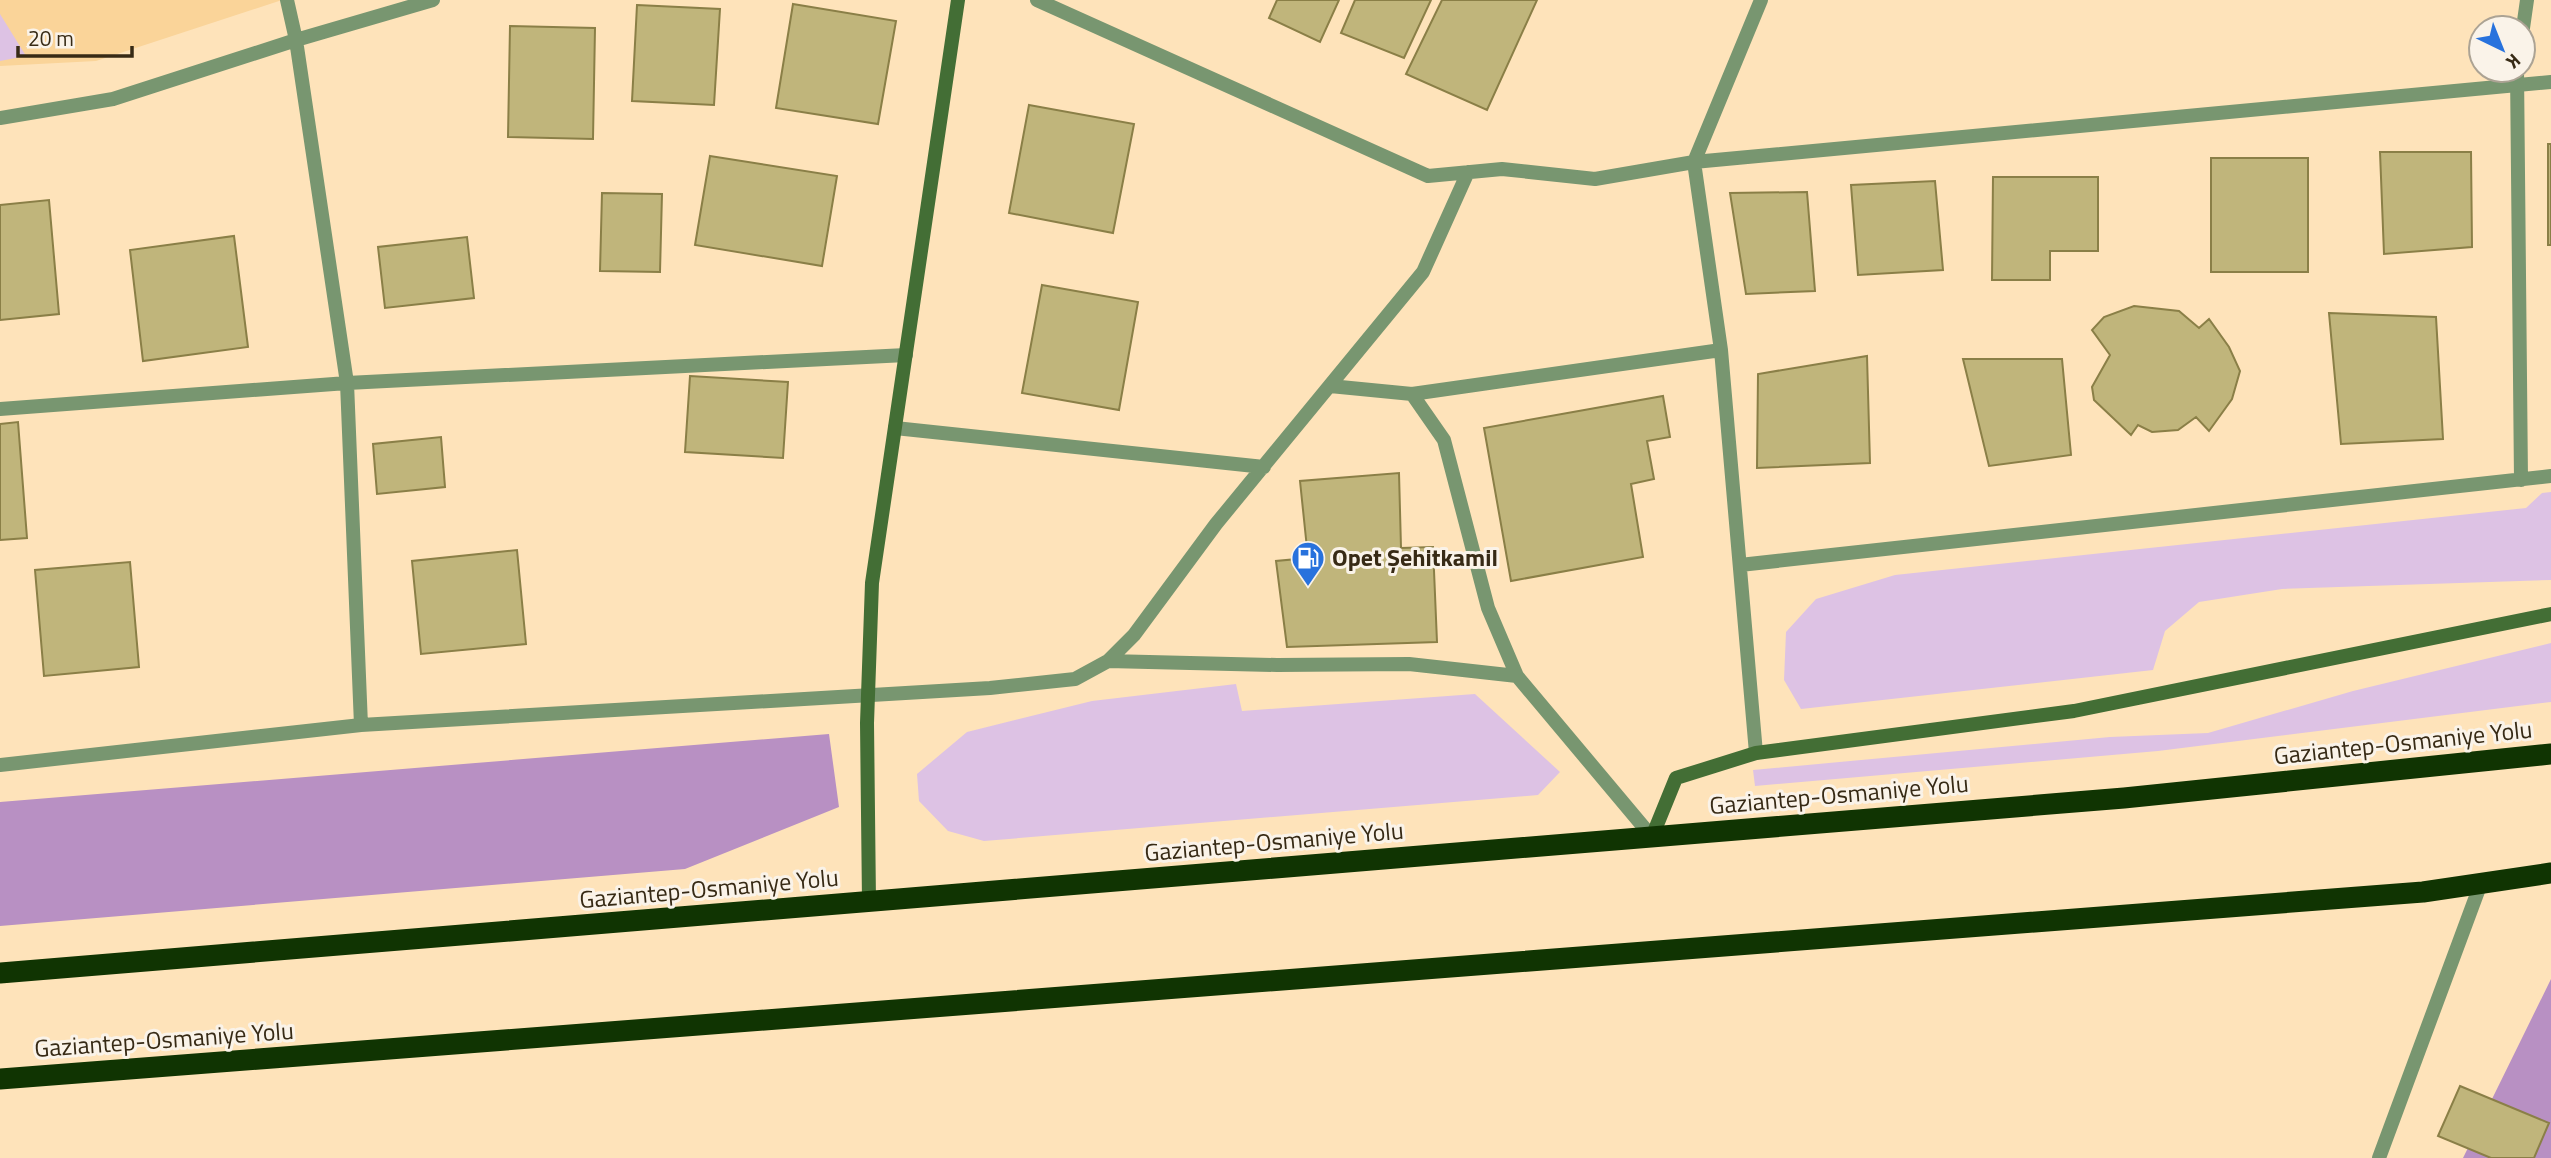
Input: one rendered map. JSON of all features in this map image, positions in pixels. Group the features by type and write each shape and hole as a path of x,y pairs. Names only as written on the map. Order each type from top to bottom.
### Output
{"highway":[{"name":"Gaziantep-Osmaniye Yolu","path":"0,973 2124,798 2551,754"},
{"name":"Gaziantep-Osmaniye Yolu","path":"0,1079 2423,892 2551,873"}],"street":[{"path":"287,0 296,40 347,383 361,725"},
{"path":"0,118 113,99 296,40 433,0"},
{"path":"869,902 872,583 958,0"},
{"path":"1037,0 1428,176 1502,169 1595,178 1694,162 2551,82"},
{"path":"1756,753 1721,350 1694,162 1761,0"},
{"path":"2515,86 2521,480"},
{"path":"0,765 361,725 869,693 990,688 1075,679 1108,661 1134,635 1216,524 1423,272 1468,172"},
{"path":"1330,386 1412,394 1721,350"},
{"path":"0,409 347,383 906,355"},
{"path":"1412,394 1444,440 1488,608 1517,676 1652,837 1675,778 1756,753 2074,711 2551,614"},
{"path":"895,428 1264,467"},
{"path":"1740,565 2551,476"},
{"path":"1108,661 1277,665 1409,664 1517,676"},
{"path":"2379,1158 2482,883"}],"shaded area":[{"path":"0,0 282,0 96,61 0,66"},
{"path":"0,14 26,56 0,61"},
{"path":"2551,492 2551,580 2282,589 2199,602 2165,631 2153,670 1801,709 1784,680 1786,632 1816,599 1895,575 2526,508 2542,493"},
{"path":"2551,643 2551,702 2158,751 1755,786 1753,770 2110,737 2208,733 2353,691"},
{"path":"1236,684 1242,711 1475,694 1560,772 1538,795 984,841 948,831 919,801 917,774 967,732 1092,701"},
{"path":"829,734 839,807 685,869 0,926 0,802"},
{"path":"2551,979 2551,1158 2463,1158"}],"building":[{"path":"1277,0 1339,0 1320,42 1269,18"},
{"path":"1355,0 1431,0 1404,58 1341,33"},
{"path":"1442,0 1537,0 1487,110 1406,74"},
{"path":"793,4 896,21 878,124 776,108"},
{"path":"637,5 720,9 714,105 632,101"},
{"path":"510,26 595,28 593,139 508,137"},
{"path":"1029,105 1134,124 1113,233 1009,213"},
{"path":"2548,144 2551,144 2551,245 2548,245"},
{"path":"2380,152 2471,152 2472,247 2384,254"},
{"path":"710,156 837,176 822,266 695,245"},
{"path":"2211,158 2308,158 2308,272 2211,272"},
{"path":"1993,177 2098,177 2098,251 2050,251 2050,280 1992,280"},
{"path":"1935,181 1943,270 1858,275 1851,185"},
{"path":"1807,192 1815,291 1746,294 1730,193"},
{"path":"602,193 662,194 660,272 600,271"},
{"path":"49,200 59,314 0,320 0,205"},
{"path":"234,236 248,347 143,361 130,250"},
{"path":"467,237 474,298 385,308 378,247"},
{"path":"1042,285 1138,302 1119,410 1022,393"},
{"path":"2134,306 2179,311 2199,328 2209,319 2229,347 2240,371 2232,399 2209,431 2196,417 2178,430 2152,432 2138,425 2131,435 2094,400 2092,387 2110,355 2092,330 2104,317"},
{"path":"2329,313 2436,317 2443,439 2341,444"},
{"path":"1867,356 1870,463 1757,468 1758,374"},
{"path":"1963,359 2062,359 2071,455 1989,466"},
{"path":"690,376 788,382 783,458 685,452"},
{"path":"1663,396 1670,437 1647,441 1654,479 1631,484 1643,557 1511,581 1484,428"},
{"path":"18,422 27,538 0,540 0,424"},
{"path":"441,437 445,487 377,494 373,444"},
{"path":"1399,473 1401,548 1433,547 1437,642 1287,647 1276,561 1308,558 1300,481"},
{"path":"517,550 526,644 421,654 412,561"},
{"path":"130,562 139,667 44,676 35,570"},
{"path":"2460,1086 2549,1123 2534,1158 2491,1158 2438,1136"}],"place":[{"name":"Opet Şehitkamil","path":"1308,588"}]}
